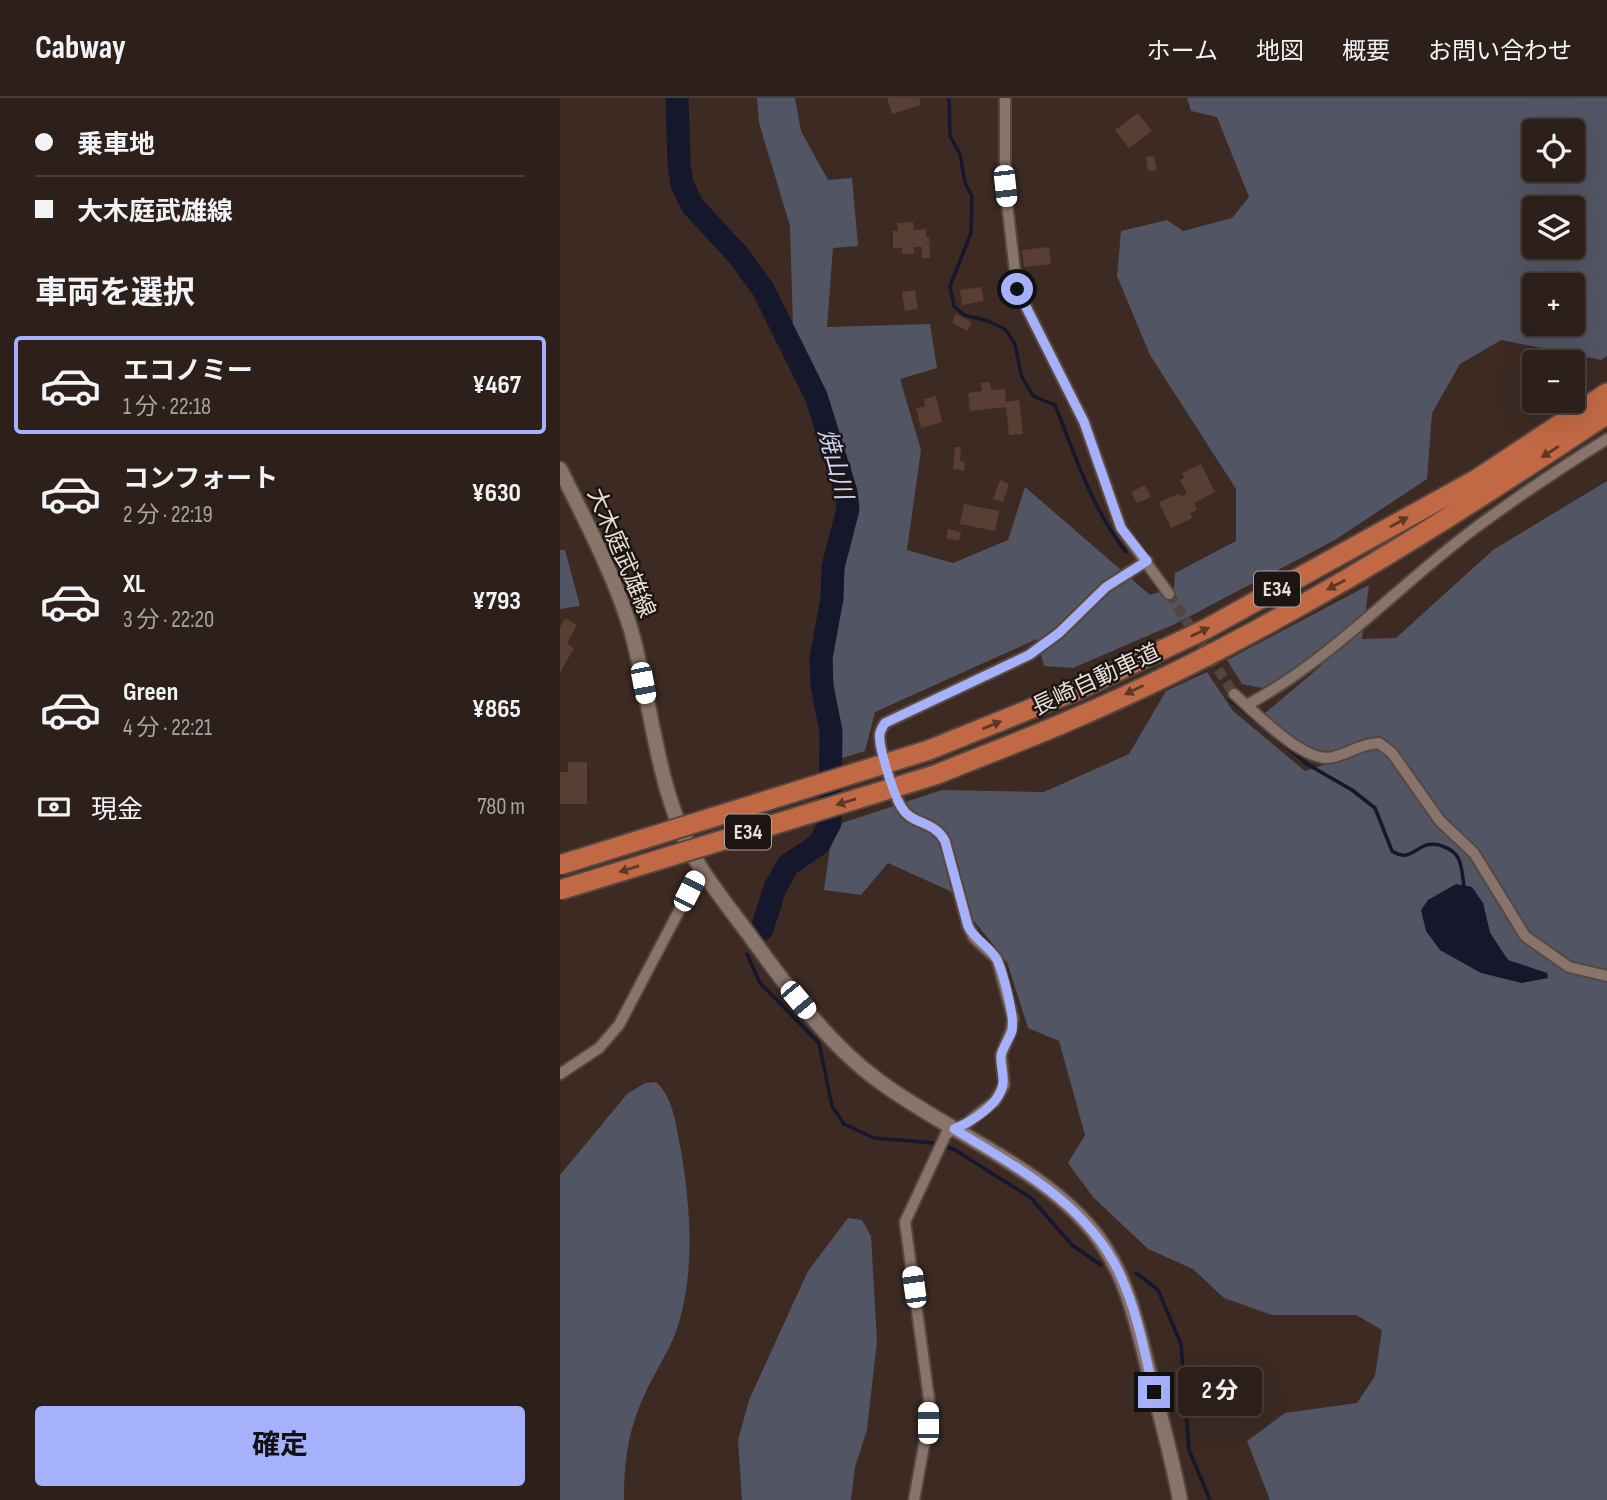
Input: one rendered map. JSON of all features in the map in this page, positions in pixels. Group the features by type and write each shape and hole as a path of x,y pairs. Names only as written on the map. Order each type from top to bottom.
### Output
{"highway":[{"name":"長崎自動車道","path":"560,865 929,750 1080,689 1206,629 1477,479 1607,393"},
{"name":"長崎自動車道","path":"560,890 935,775 1075,719 1222,647 1359,572 1492,491 1607,414"}],"main road":[{"name":"大木庭武雄線","path":"560,469 609,569 621,602 638,660 661,774 676,818 701,869 785,985 823,1031 879,1081 1016,1166 1048,1190 1077,1213 1104,1246 1122,1279 1135,1318 1180,1500"}],"street":[{"path":"1005,98 1005,186 1017,289 1084,422 1121,528 1169,594"},
{"path":"1247,705 1278,687 1345,639 1473,529 1607,439"},
{"path":"914,1500 928,1423 929,1399 905,1222 946,1134 967,1123 995,1101 1003,1085 1001,1055 1012,1031 1013,1018 997,959 974,938 968,926 945,841 939,830 911,817 902,808 881,748 880,734 885,723 1029,655 1059,633 1106,587 1147,561"},
{"path":"1234,694 1310,755 1330,758 1362,744 1379,743 1392,753 1440,821 1474,853 1525,936 1569,967 1607,976"},
{"path":"560,1073 599,1048 619,1025 701,869"}],"shaded area":[{"path":"757,98 795,98 801,131 828,180 852,178 858,246 833,248 827,327 930,324 937,368 900,379 921,450 907,550 953,563 1008,540 1025,487 1150,595 1174,588 1175,573 1236,541 1236,489 1150,355 1117,276 1121,231 1167,220 1183,231 1232,218 1249,197 1217,117 1191,111 1187,98 1607,98 1607,356 1601,360 1585,357 1585,350 1551,350 1501,340 1460,364 1432,413 1427,479 1335,540 1175,624 1073,668 1044,666 1037,639 875,712 865,751 839,759 826,677 855,507 817,376 793,327 790,226 759,123"},
{"path":"1607,481 1607,1500 1270,1500 1247,1441 1285,1413 1357,1403 1375,1376 1382,1330 1356,1315 1272,1315 1224,1298 1193,1269 1148,1249 1093,1197 1068,1163 1085,1135 1059,1041 1028,1028 1007,962 950,891 888,863 861,895 824,890 833,826 942,790 1044,792 1129,754 1166,691 1207,672 1233,711 1305,771 1358,754 1367,737 1330,754 1312,751 1263,715 1322,665 1318,654 1262,688 1242,684 1227,660 1369,585 1362,639 1396,638 1493,550","holes":["1483,903 1490,933 1508,960 1546,973 1522,983 1481,972 1440,950"]},
{"path":"560,550 565,550 580,606 560,609"},
{"path":"656,1082 667,1096 673,1113 687,1192 690,1235 685,1298 673,1339 634,1421 626,1460 624,1500 560,1500 560,1175 627,1094 645,1083"},
{"path":"848,1218 862,1220 871,1236 877,1341 867,1430 855,1467 851,1500 742,1500 738,1440 749,1400 808,1271"}],"water":[{"path":"1456,884 1472,887 1483,903 1490,933 1508,960 1547,973 1548,978 1522,983 1481,973 1440,950 1426,931 1421,910 1428,900"}],"building":[{"path":"887,98 919,98 921,105 892,114"},
{"path":"1138,113 1152,131 1129,148 1115,130"},
{"path":"1154,156 1157,170 1148,171 1146,157"},
{"path":"913,222 914,230 926,229 930,258 922,258 922,247 914,247 914,254 902,254 902,248 893,248 893,231 898,231 897,223"},
{"path":"1049,247 1051,264 1024,267 1022,250"},
{"path":"981,287 984,301 962,305 960,290"},
{"path":"915,290 918,309 905,311 902,292"},
{"path":"956,314 972,322 967,331 952,323"},
{"path":"990,382 991,390 1005,389 1006,402 1019,400 1023,434 1009,435 1006,407 970,411 968,393 982,391 981,383"},
{"path":"936,396 942,422 921,428 916,408 925,406 924,399"},
{"path":"955,447 961,447 960,461 965,462 964,471 953,469"},
{"path":"1201,464 1215,492 1194,503 1197,510 1190,513 1193,518 1171,528 1159,502 1180,493 1181,496 1187,494 1180,480 1184,478 1182,473"},
{"path":"1000,480 1009,484 1003,502 993,499"},
{"path":"1145,485 1151,497 1137,503 1131,492"},
{"path":"964,504 999,511 995,531 960,524"},
{"path":"948,529 961,532 959,541 946,538"},
{"path":"565,618 577,625 567,644 574,648 560,673 560,627"},
{"path":"568,762 587,762 587,804 560,804 560,772 568,772"}],"waterway":[{"name":"焼山川","path":"677,98 682,184 692,205 738,255 763,289 816,396 846,492 848,509 833,567 832,598 821,658 822,686 831,731 830,823 819,844 788,865 775,888 762,929"},
{"path":"949,98 950,136 960,154 965,183 972,196 971,233 950,286 954,306 964,315 1005,329 1015,344 1021,375 1033,396 1055,405 1094,500 1126,552"},
{"path":"1151,577 1157,587"},
{"path":"1230,700 1262,726"},
{"path":"1276,738 1307,764 1352,790 1375,808 1392,851 1406,855 1434,844 1449,849 1460,862 1464,886"},
{"path":"747,954 760,983 819,1043 832,1106 844,1124 874,1138 934,1143 955,1150 1031,1198 1072,1245 1101,1265"},
{"path":"1136,1273 1158,1290 1181,1344 1189,1450 1210,1500"}],"tunnel":[{"path":"1169,594 1234,694"}],"route":[{"path":"1017,289 1084,422 1121,528 1147,561 1106,587 1059,633 1029,655 885,723 880,734 881,748 902,808 911,817 939,830 945,841 968,926 974,938 997,959 1013,1018 1012,1031 1001,1055 1003,1085 995,1101 967,1123 954,1129 1016,1166 1048,1190 1077,1213 1104,1246 1122,1279 1154,1392"}]}
